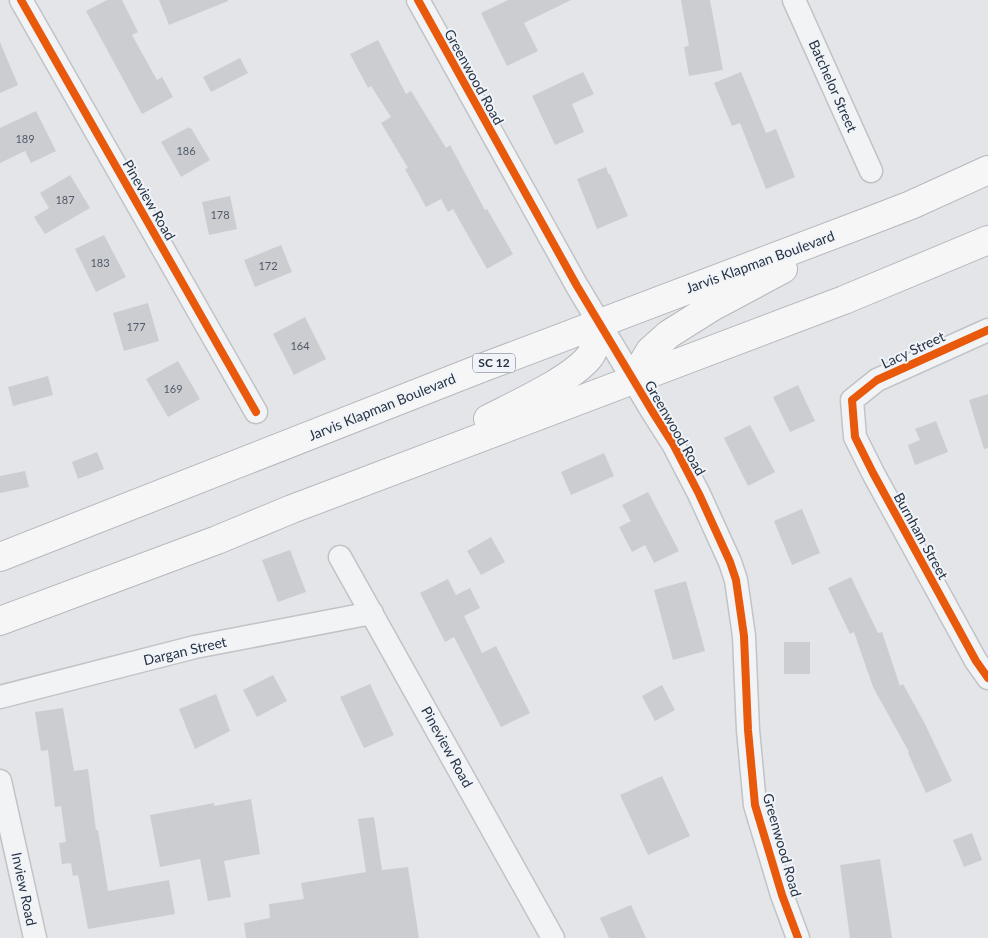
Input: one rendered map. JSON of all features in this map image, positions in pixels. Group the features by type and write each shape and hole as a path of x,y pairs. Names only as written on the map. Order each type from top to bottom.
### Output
{"highway":[{"name":"Jarvis Klapman Boulevard","path":"0,557 599,323 911,205 988,170"},
{"path":"632,379 643,360 657,343 682,324 867,222"},
{"path":"0,621 217,540 292,509 632,379 844,300 988,240"},
{"path":"388,473 542,390 582,365 595,347 599,323"}],"street":[{"name":"Pineview Road","path":"21,0 256,412"},
{"name":"Greenwood Road","path":"418,0 599,323 673,444 699,494 730,562 736,580 744,636 748,730 755,805 782,895 798,938"},
{"name":"Batchelor Street","path":"794,0 871,171"},
{"name":"Lacy Street","path":"852,400 877,380 988,330"},
{"name":"Burnham Street","path":"852,400 855,437 869,466 976,661 988,678"},
{"name":"Pineview Road","path":"340,557 553,938"},
{"name":"Dargan Street","path":"0,697 195,646 372,613"},
{"name":"Inview Road","path":"0,781 35,938"}],"building":[{"path":"107,0 122,0 138,32 132,35 157,80 162,77 173,97 142,114 86,11"},
{"path":"159,0 228,0 228,1 169,25"},
{"path":"508,0 571,0 524,23 538,51 507,66 481,13"},
{"path":"681,0 710,0 723,70 689,76 684,47 689,46"},
{"path":"378,40 406,94 411,91 446,148 450,145 485,210 487,209 513,254 487,269 453,209 448,212 441,199 426,207 405,169 408,168 381,123 391,117 371,86 368,88 350,54"},
{"path":"0,42 18,85 0,93"},
{"path":"240,58 248,73 211,92 203,77"},
{"path":"583,72 594,94 572,104 584,132 555,145 532,96"},
{"path":"741,72 766,133 776,129 795,177 766,189 740,123 732,126 714,83"},
{"path":"36,111 56,151 31,163 25,151 0,163 0,128"},
{"path":"189,127 210,160 181,177 161,142"},
{"path":"606,167 628,216 597,229 577,179"},
{"path":"70,175 90,208 45,234 34,217 49,208 40,193"},
{"path":"230,196 237,229 209,235 202,202"},
{"path":"104,235 126,277 96,292 75,249"},
{"path":"281,245 292,272 255,287 244,260"},
{"path":"148,303 159,341 124,351 113,313"},
{"path":"305,317 326,359 294,375 273,334"},
{"path":"178,361 200,399 168,417 146,379"},
{"path":"48,376 53,395 13,406 8,387"},
{"path":"798,385 815,421 790,432 773,397"},
{"path":"988,394 988,448 984,449 969,400"},
{"path":"936,421 948,452 915,465 908,445 920,440 915,429"},
{"path":"750,425 775,472 748,486 724,438"},
{"path":"97,452 104,469 78,479 72,462"},
{"path":"604,453 614,476 571,495 561,472"},
{"path":"25,471 29,487 0,493 0,476"},
{"path":"648,492 679,551 654,563 645,545 632,552 619,527 631,521 622,505"},
{"path":"802,509 820,553 792,565 774,521"},
{"path":"491,537 505,562 481,575 467,551"},
{"path":"290,550 306,592 278,602 262,560"},
{"path":"851,577 878,633 882,632 900,686 903,684 925,724 952,781 926,793 909,752 873,687 854,632 850,634 828,588"},
{"path":"448,579 456,595 470,588 480,608 464,616 482,653 496,646 530,713 501,727 454,637 445,642 420,593"},
{"path":"686,581 705,651 673,660 654,590"},
{"path":"784,642 810,642 810,674 784,674"},
{"path":"273,675 287,701 257,717 243,690"},
{"path":"370,684 394,735 364,748 340,697"},
{"path":"662,685 675,710 655,721 642,696"},
{"path":"216,694 230,731 195,749 179,709"},
{"path":"63,708 74,771 88,769 96,830 98,830 108,891 169,880 175,914 88,929 78,875 73,876 71,863 62,864 59,843 66,842 61,806 55,807 48,750 41,751 35,712"},
{"path":"662,776 690,836 648,855 620,795"},
{"path":"251,799 260,854 224,861 231,897 208,901 200,859 160,867 150,815 214,803 214,806"},
{"path":"374,817 382,870 408,867 419,938 246,938 244,923 270,918 269,904 304,899 301,883 366,872 358,819"},
{"path":"972,833 982,860 964,867 953,840"},
{"path":"880,859 892,938 850,938 840,865"},
{"path":"631,905 646,938 609,938 600,918"}],"cycle path":[{"path":"21,0 256,412"},
{"path":"418,0 577,286 673,444 699,494 730,562 736,580 744,636 748,730 755,805 782,895 798,938"},
{"path":"988,330 877,380 852,400 855,437 976,661 988,678"}]}
